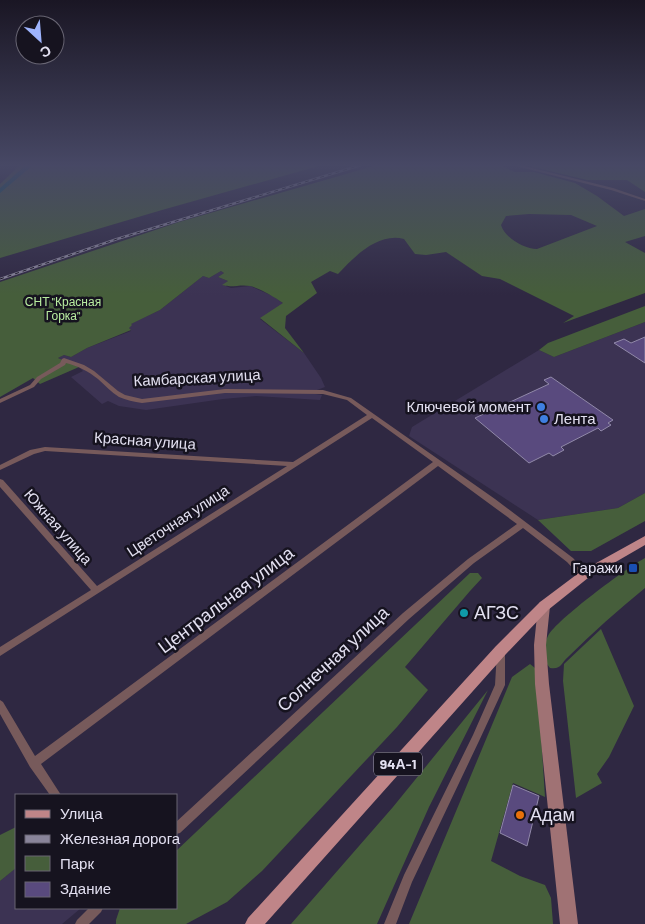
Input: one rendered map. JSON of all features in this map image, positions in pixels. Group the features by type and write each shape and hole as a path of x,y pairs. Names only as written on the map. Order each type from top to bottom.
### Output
{"main road":[{"path":"544,606 584,575 645,540"},
{"name":"94А-1","path":"254,924 501,650 544,606"}],"street":[{"name":"Камбарская улица","path":"0,400 32,386 39,378 63,364 64,360 84,367 120,396 130,400 142,401 225,391 323,392 349,399 570,560 584,575"},
{"name":"Цветочная улица","path":"0,652 292,464 372,415"},
{"name":"Красная улица","path":"0,468 32,452 45,449 292,464"},
{"name":"Центральная улица","path":"34,763 437,462"},
{"name":"Южная улица","path":"0,482 96,590"},
{"name":"Солнечная улица","path":"178,827 406,616 471,562 522,525"},
{"path":"544,606 540,646 542,684 569,924"},
{"path":"390,924 408,879 500,686 501,650"},
{"path":"0,705 34,763 55,794"},
{"path":"81,924 96,909"}],"shaded area":[{"path":"221,271 224,273 218,277 228,281 223,285 231,288 250,286 273,296 284,304 260,319 304,353 325,387 309,393 322,395 320,400 256,396 146,410 119,406 108,401 102,404 71,377 83,371 79,367 58,358 64,355 71,357 87,348 131,331 129,328 130,324 160,310 203,276 209,278"},
{"path":"645,322 645,493 618,508 538,520 409,436 412,427 539,350 554,357"},
{"path":"15,869 15,909 80,909 62,924 0,924 0,881"}],"green space":[{"path":"0,208 169,208 162,210 0,258"},
{"name":"СНТ \"Красная Горка\"","path":"227,208 613,208 624,216 645,209 645,236 625,242 645,253 645,293 563,323 574,316 500,279 482,276 446,252 426,255 415,254 404,239 385,239 367,248 351,260 338,274 330,271 311,282 317,293 286,316 285,328 304,353 260,318 283,303 263,291 250,286 222,285 228,281 218,277 224,273 221,271 209,278 203,276 160,310 131,324 129,328 131,330 87,348 71,357 64,355 58,358 79,367 40,384 33,378 0,397 0,282 179,222","holes":["529,214 571,215 597,226 537,249 532,249 516,242 506,234 501,225 506,216"]},
{"path":"645,306 645,322 554,357 539,350 548,343"},
{"path":"645,493 645,521 591,551 571,551 538,520 618,508"},
{"path":"645,558 645,588 596,630 560,666 550,668 545,661 544,648 548,636 554,628 593,594"},
{"path":"470,573 478,573 482,578 405,667 428,690 397,727 262,871 227,902 186,924 116,924 120,909 178,909 178,849"},
{"path":"601,629 634,706 609,757 597,774 602,783 576,798 563,681 564,664"},
{"path":"530,664 537,673 545,797 513,783 491,861 520,876 545,885 551,898 553,924 409,924 512,677"},
{"path":"488,690 429,807 377,924 291,924 393,807"},
{"path":"15,828 15,869 0,881 0,835"}],"building":[{"path":"645,337 645,363 614,343 624,339 631,343"},
{"name":"Лента","path":"551,377 613,420 608,423 611,425 601,431 598,428 561,447 564,450 553,456 549,453 529,463 475,418 490,411 483,406 488,404 495,409 549,384 544,380"},
{"name":"Адам","path":"513,785 539,796 527,846 500,833"}],"railway":[{"path":"0,279 117,239 219,208"}],"place":[{"name":"Ключевой момент","path":"541,407"},
{"name":"Лента","path":"544,419"},
{"name":"Гаражи","path":"633,568"},
{"name":"АГЗС","path":"464,613"},
{"name":"Адам","path":"520,815"}]}
